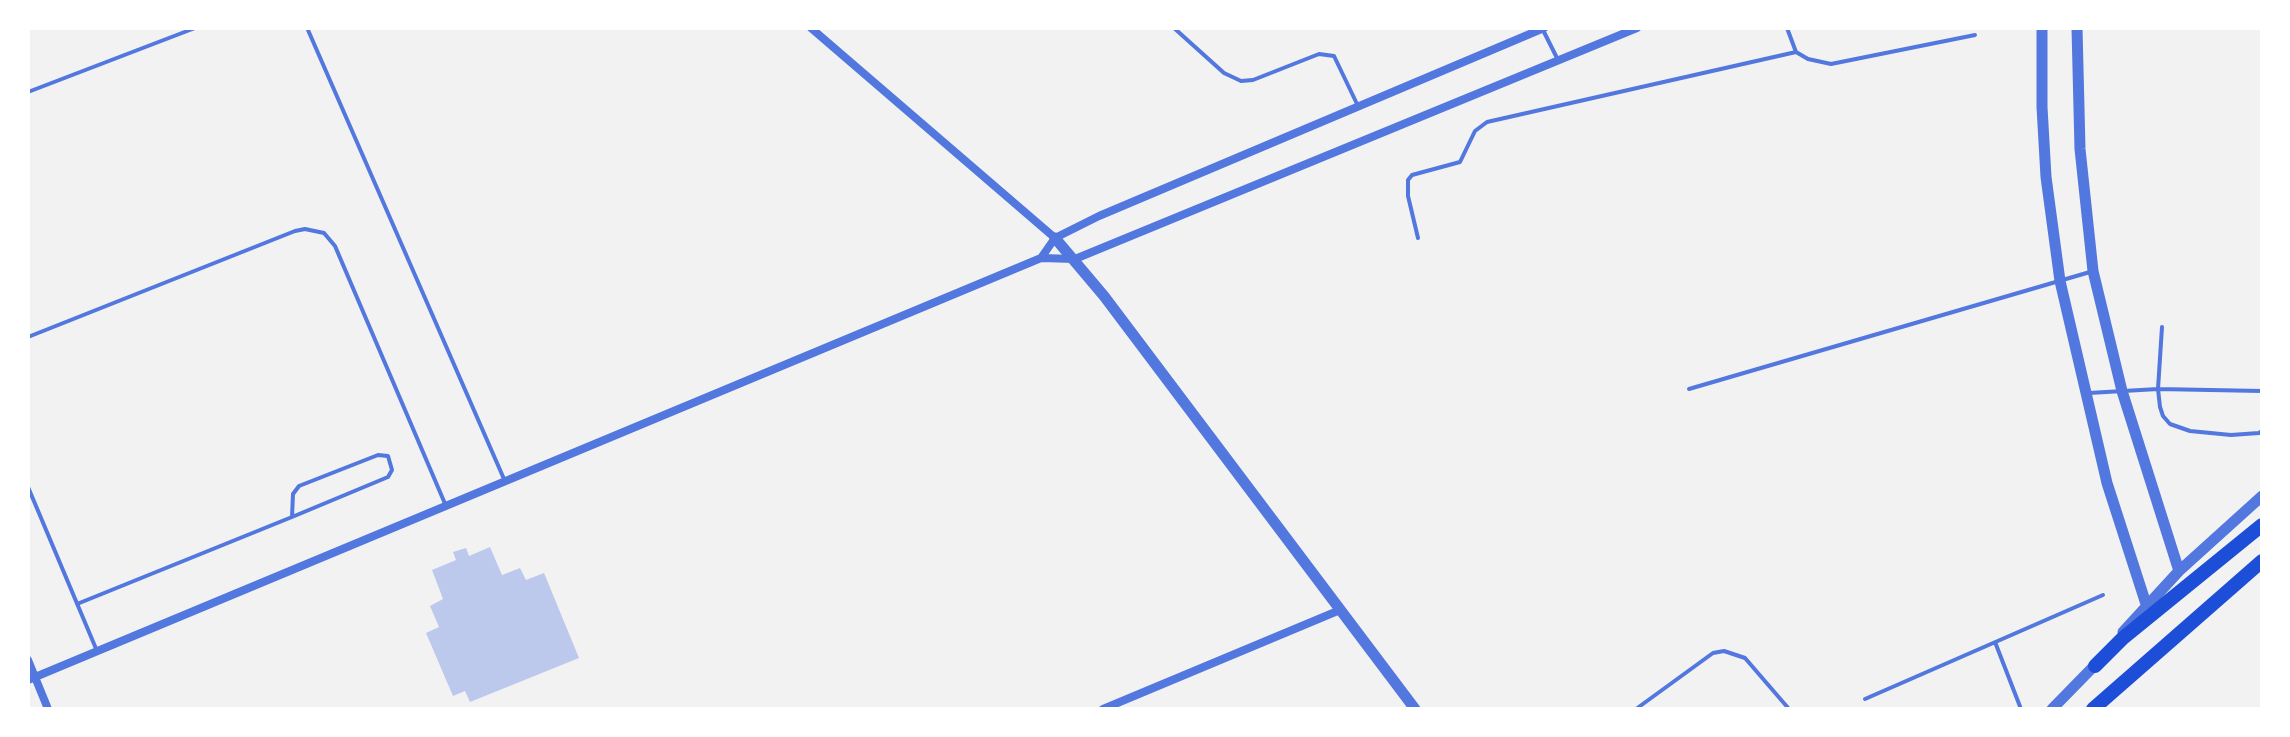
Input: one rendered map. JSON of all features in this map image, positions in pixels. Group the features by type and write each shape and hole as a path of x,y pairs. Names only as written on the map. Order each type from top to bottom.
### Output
{"highway":[{"path":"2095,666 2135,628 2262,525"},
{"path":"2093,709 2262,561"}],"street":[{"path":"811,28 1055,238 1075,259 1415,709"},
{"path":"1041,258 1055,238 1155,191 1542,28"},
{"path":"32,678 1041,258 1075,259 1637,28"},
{"path":"2042,28 2046,177 2060,281 2107,483 2146,604"},
{"path":"2077,28 2080,149 2093,271 2122,391 2179,571"},
{"path":"2052,709 2095,666 2146,604 2262,496"},
{"path":"1103,709 1340,610"},
{"path":"28,660 32,678 48,709"}],"lane":[{"path":"28,92 195,28"},
{"path":"1174,28 1224,73 1241,81 1253,80 1319,54 1334,56 1358,106"},
{"path":"1542,28 1558,60"},
{"path":"1787,28 1796,52"},
{"path":"308,30 505,481"},
{"path":"1418,238 1408,196 1408,180 1412,175 1460,162 1475,131 1487,122 1796,52 1820,63 1842,64 1975,35"},
{"path":"28,337 295,231 305,229 324,233 335,246 446,506"},
{"path":"1689,389 2093,271"},
{"path":"2162,327 2158,389 2163,416 2178,429 2231,435 2262,431"},
{"path":"2085,394 2158,389 2262,391"},
{"path":"77,604 292,517 391,475 388,456 378,455 299,486 293,494 292,517"},
{"path":"28,487 97,651"},
{"path":"1865,699 2103,595"},
{"path":"1995,642 2021,709"},
{"path":"1636,709 1713,653 1724,651 1745,658 1789,709"}],"building":[{"path":"490,547 502,575 520,568 526,580 544,573 579,658 470,702 465,691 453,696 426,633 439,627 430,606 443,599 432,570 456,560 453,552 466,548 469,556"}]}
